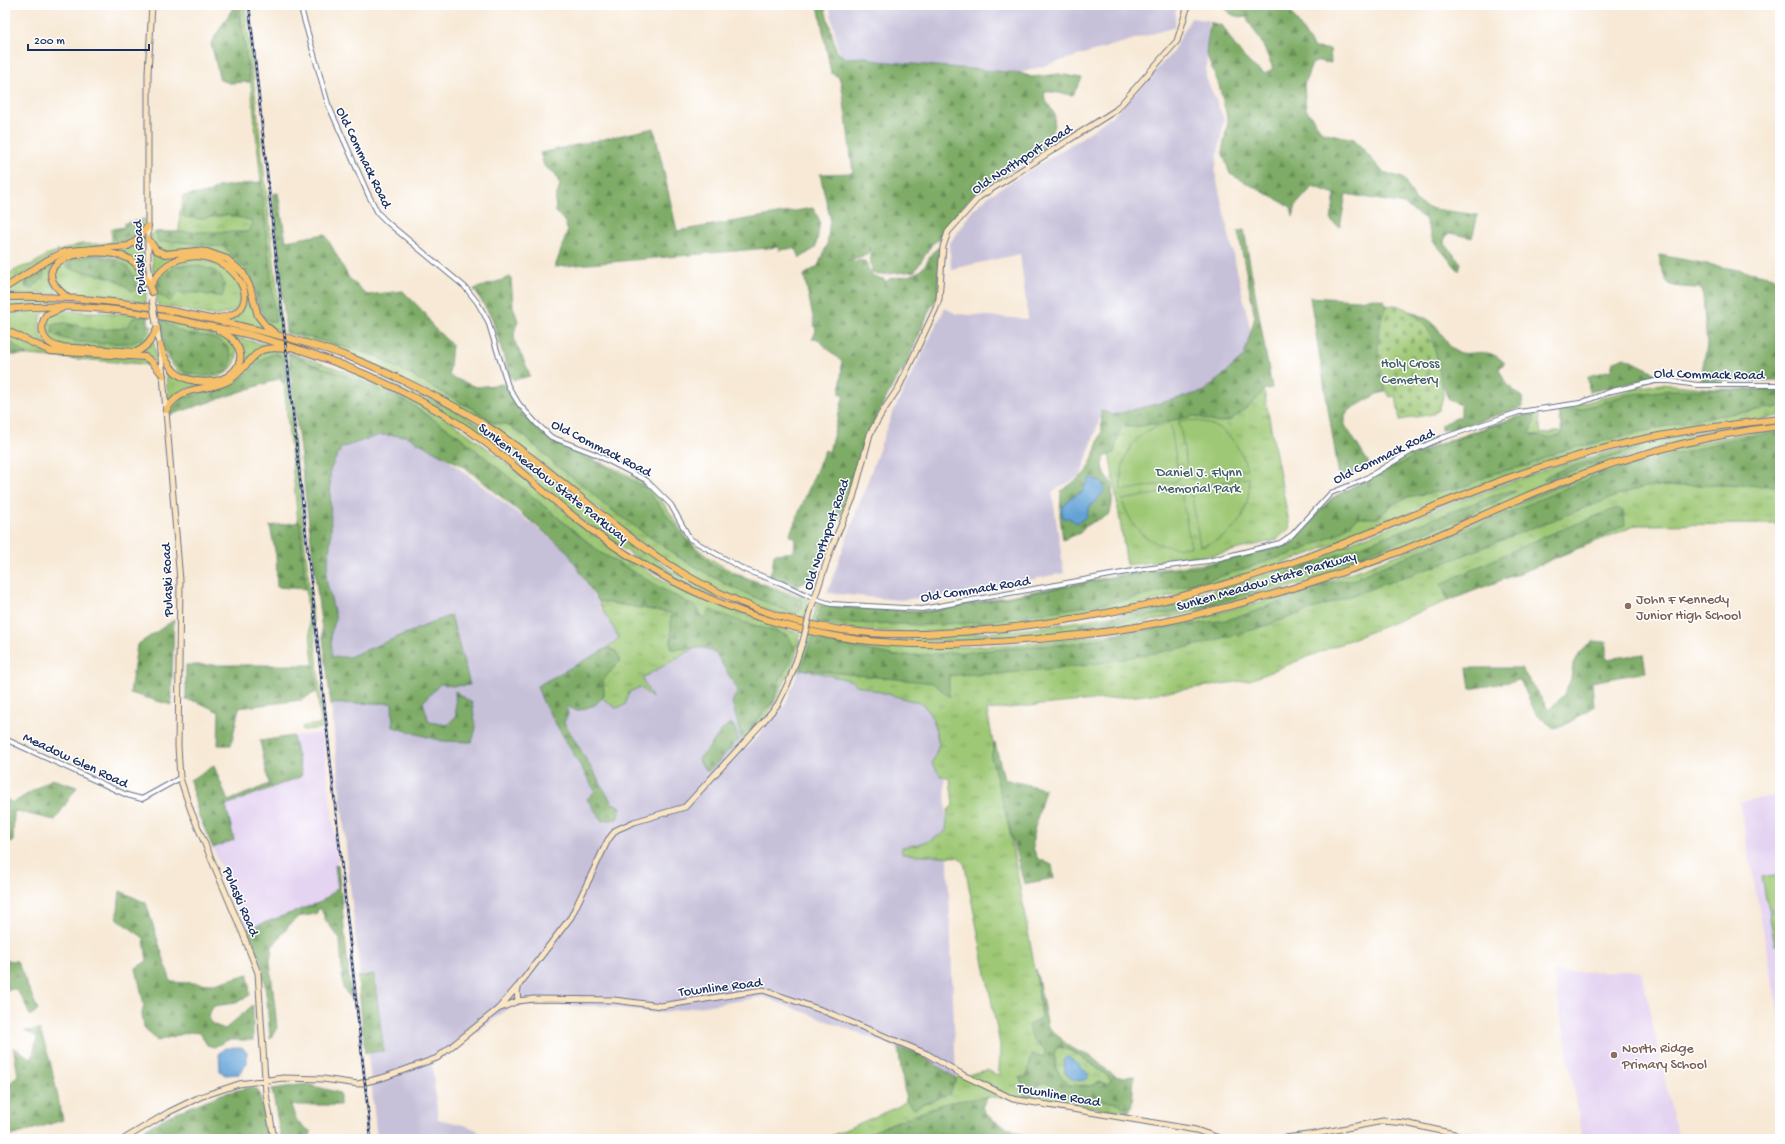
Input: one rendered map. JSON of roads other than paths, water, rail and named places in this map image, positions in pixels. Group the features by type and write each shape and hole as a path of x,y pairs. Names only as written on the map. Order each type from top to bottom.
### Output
{"highway":[{"path":"5,288 54,256 70,251 128,246 136,241 148,226"},
{"path":"148,240 156,250 165,254 196,251 207,252 227,259 243,273 250,287 258,316 266,326 278,336"},
{"path":"67,297 56,289 53,281 52,273 56,264 69,256 95,253 127,258 135,263 143,273 152,295"},
{"path":"151,285 154,279 168,264 189,257 213,259 226,266 242,282 245,292 243,305 234,315 209,318"},
{"name":"Sunken Meadow State Parkway","path":"5,297 67,297 128,302 209,318 354,358 439,398 483,423 555,476 659,557 704,586 757,610 789,619 840,630 885,634 914,635 1017,627 1085,617 1154,604 1234,583 1310,556 1465,494 1523,473 1637,441 1728,425 1780,419"},
{"path":"69,306 54,310 46,315 42,322 42,335 46,341 52,345 59,347 136,352 144,349 151,341 157,326"},
{"name":"Sunken Meadow State Parkway","path":"5,309 69,306 127,311 179,319 247,334 308,352 385,382 465,428 576,518 621,552 692,592 760,617 794,627 852,639 900,644 944,645 993,643 1085,635 1149,625 1211,612 1314,582 1393,554 1559,483 1632,457 1704,438 1780,426"},
{"path":"160,345 168,364 176,373 185,378 213,381 227,376 237,366 240,359 238,346 234,340 224,333 205,325"},
{"path":"5,330 50,351 145,357 151,361 163,375"},
{"path":"166,410 172,401 181,394 222,384 236,376 257,354 264,350 280,348 308,352"}],"main road":[{"name":"Pulaski Road","path":"152,5 148,86 148,261 160,345 180,581 178,746 180,778 191,812 258,973 267,1102 274,1139"},
{"name":"Old Northport Road","path":"498,1009 519,985 571,917 608,840 616,830 634,822 685,807 778,704 790,679 803,641 810,612 832,546 853,498 870,434 899,387 936,308 939,299 943,246 948,232 979,197 1116,110 1177,41 1188,5"},
{"path":"518,1001 517,992 519,985"},
{"name":"Townline Road","path":"124,1139 169,1112 200,1097 239,1084 283,1078 323,1079 358,1084 384,1078 437,1058 498,1009 518,1001 562,999 614,1000 661,1006 763,990 824,1011 927,1054 963,1075 1013,1099 1196,1130 1222,1139"},
{"path":"1278,1139 1315,1134 1383,1121 1477,1139"}],"street":[{"name":"Old Commack Road","path":"300,5 328,104 371,201 378,213 388,223 465,287 477,302 488,321 508,386 519,404 536,423 551,436 595,454 646,480 671,505 690,539 746,570 781,583 815,599 831,604 922,609 1144,569 1208,561 1280,543 1292,535 1331,493 1363,480 1410,452 1442,438 1519,412 1580,403 1612,391 1655,381 1670,381 1697,385 1780,385"},
{"name":"Meadow Glen Road","path":"5,739 127,796 142,799 180,778"}],"water":[{"path":"1090,478 1102,482 1104,491 1089,507 1086,517 1077,523 1069,518 1063,518 1061,510 1069,499 1082,492"},
{"path":"225,1048 243,1048 247,1053 247,1063 239,1074 225,1075 220,1071 219,1053"},
{"path":"1067,1056 1089,1074 1087,1079 1080,1081 1075,1080 1065,1073 1064,1060"}],"railway":[{"path":"249,5 371,1139"}],"place":[{"name":"John F Kennedy Junior High School","path":"1628,606"},
{"name":"North Ridge Primary School","path":"1614,1055"}],"park label":[{"name":"Holy Cross Cemetery","path":"1410,370"},
{"name":"Daniel J. Flynn Memorial Park","path":"1199,480"}]}
